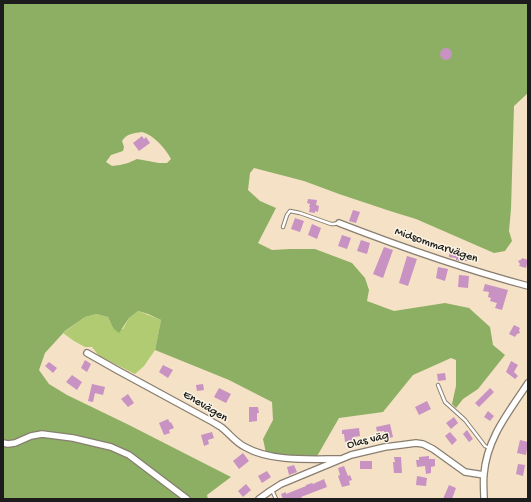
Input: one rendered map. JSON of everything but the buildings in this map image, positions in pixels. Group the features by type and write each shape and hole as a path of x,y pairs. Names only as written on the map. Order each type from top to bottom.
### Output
{"street":[{"name":"Midsommarvägen","path":"339,223 403,247 492,277 528,286"},
{"name":"Enevägen","path":"87,353 211,421 222,428 243,447 253,452 276,458 341,459"},
{"path":"484,499 484,475 489,448 498,429 528,383"},
{"path":"3,443 16,444 31,436 42,434 73,438 111,447 129,455 187,499"},
{"name":"Olas väg","path":"259,499 281,484 341,459 385,447 416,443 428,446 465,472 484,475"}],"lane":[{"path":"283,227 290,211 331,224 339,223"},
{"path":"438,385 445,402 465,420 485,446 489,448"},
{"path":"272,490 276,499"}],"green space":[{"path":"3,3 528,3 528,93 514,106 509,231 512,241 505,251 494,253 416,219 304,181 254,168 250,173 248,190 260,201 276,208 258,243 272,250 315,249 352,263 365,278 369,290 367,301 394,311 445,303 469,308 490,327 493,345 505,355 478,389 463,399 456,408 452,404 456,386 456,360 451,358 413,375 383,412 339,418 316,458 266,453 263,439 273,420 272,402 229,380 155,350 161,320 138,311 129,318 119,333 113,328 108,317 97,314 85,317 65,331 45,353 39,370 49,384 67,395 231,477 207,495 208,499 3,499","holes":["139,132 147,134 155,139 166,151 171,159 167,163 137,159 128,163 112,166 106,162 111,155 123,151 124,147 122,141 130,134"]},
{"path":"138,311 161,320 155,350 144,366 135,374 99,356 92,347 85,347 63,333 85,317 98,314 108,317 113,328 123,329 129,318"}]}
